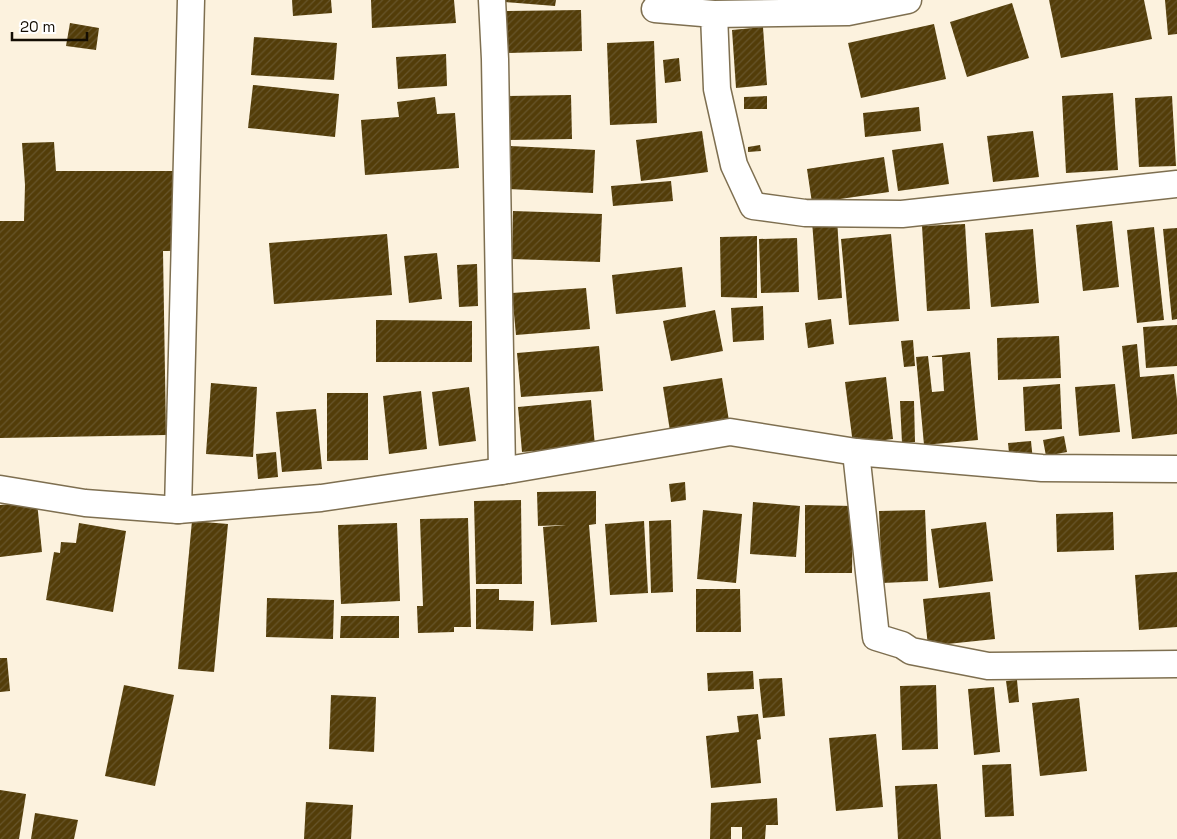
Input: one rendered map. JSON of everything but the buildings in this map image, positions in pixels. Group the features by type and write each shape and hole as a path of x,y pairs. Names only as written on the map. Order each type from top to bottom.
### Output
{"street":[{"path":"178,510 191,0"},
{"path":"492,0 496,68 502,471"},
{"path":"655,9 714,14 848,12 908,0"},
{"path":"714,14 717,89 734,165 753,206 805,214 902,214 1177,184"},
{"path":"0,489 85,503 178,510 321,498 502,471 730,432 856,452 1042,468 1177,469"},
{"path":"856,452 876,637 902,645 911,651 988,666 1177,664"}]}
